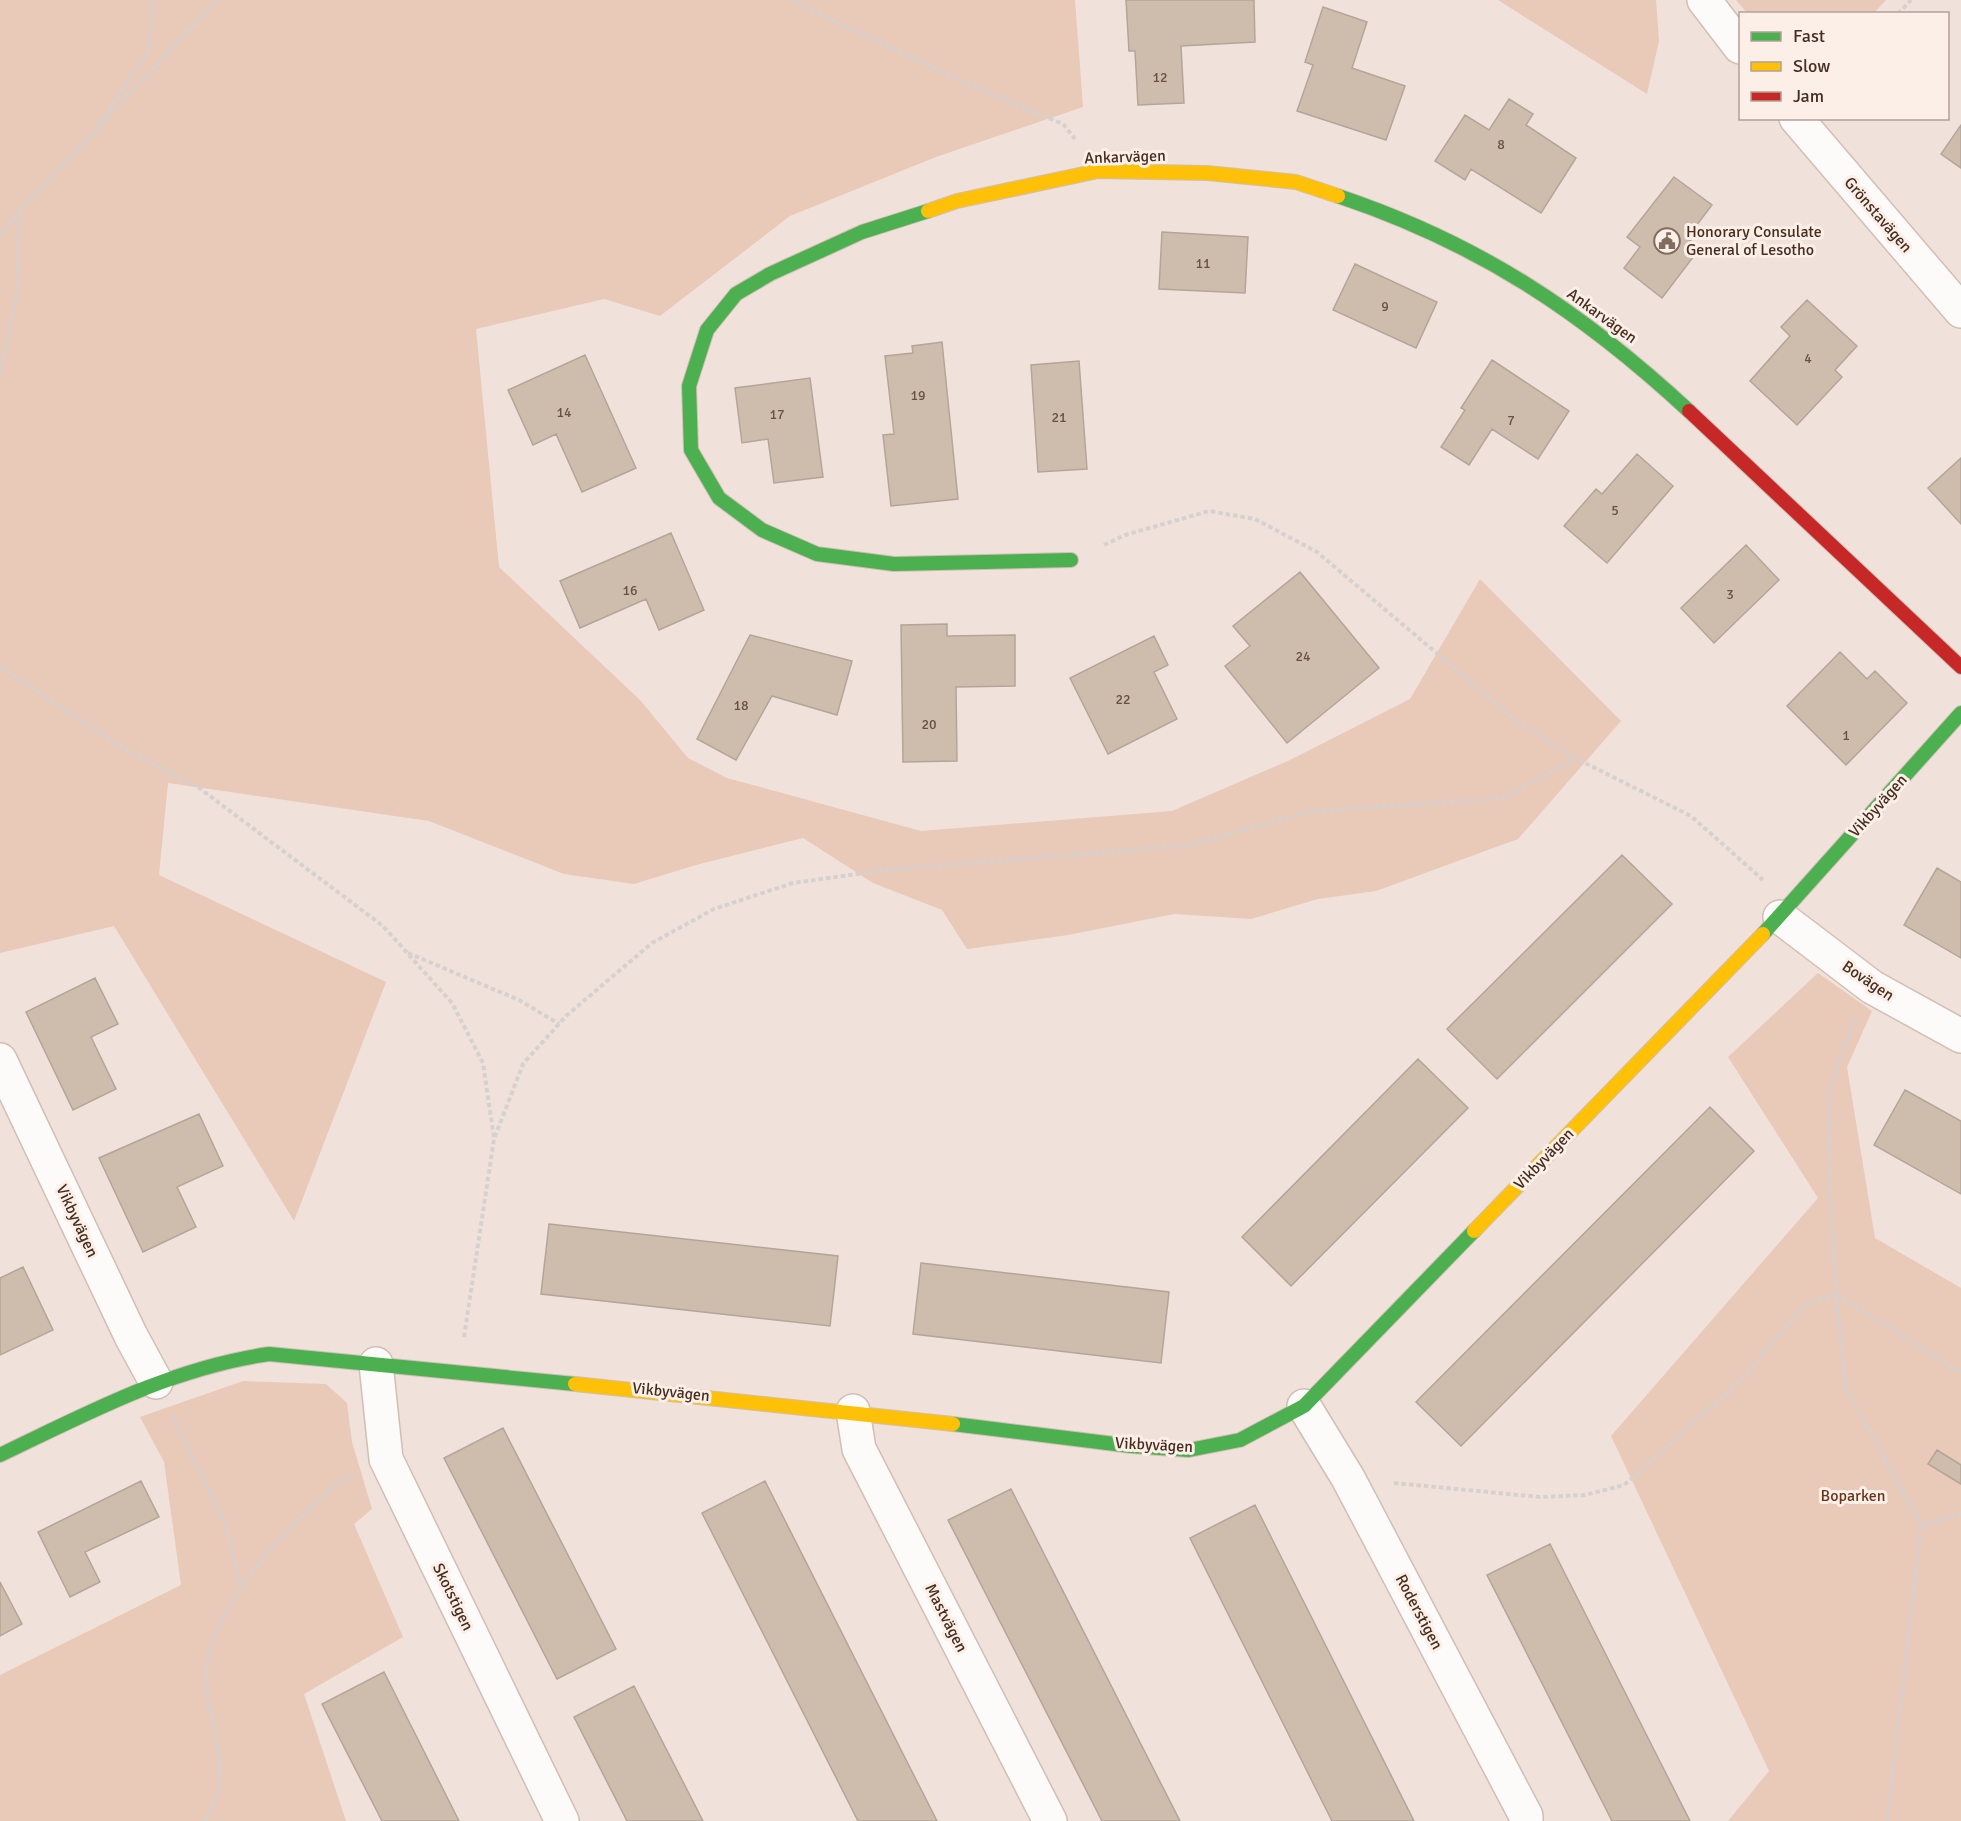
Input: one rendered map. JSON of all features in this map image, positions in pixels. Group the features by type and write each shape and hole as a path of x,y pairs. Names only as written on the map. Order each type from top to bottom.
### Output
{"street":[{"path":"1704,0 1739,46"},
{"name":"Grönstavägen","path":"1798,120 1961,311"},
{"name":"Ankarvägen","path":"1071,561 894,564 817,554 762,530 719,498 691,450 689,386 708,330 736,294 770,274 862,232 957,201 1098,171 1207,172 1296,182 1392,214 1483,256 1559,304 1634,360 1961,667"},
{"name":"Vikbyvägen","path":"0,1455 156,1382 234,1357 269,1354 853,1411 1131,1446 1189,1450 1240,1440 1304,1406 1786,911 1961,713"},
{"name":"Bovägen","path":"1786,911 1872,987 1961,1036"},
{"name":"Vikbyvägen","path":"0,1060 131,1336 156,1382"},
{"name":"Skotstigen","path":"376,1364 386,1459 562,1821"},
{"name":"Roderstigen","path":"1304,1406 1348,1478 1526,1816 1526,1821"},
{"name":"Mastvägen","path":"853,1411 859,1449 1050,1821"}],"path":[{"path":"93,134 148,52 153,0"},
{"path":"0,236 19,211 218,0"},
{"path":"790,0 974,86 1063,124 1098,171"},
{"path":"1900,12 1911,0"},
{"path":"0,375 17,291 19,211"},
{"path":"1071,561 1125,535 1209,511 1255,519 1317,552 1517,721 1575,758 1690,816 1786,911"},
{"path":"0,666 121,747 198,787 383,926 452,1003 483,1063 494,1139"},
{"path":"459,1371 494,1139 523,1064 559,1024 652,943 714,909 793,883 886,870 1190,845 1308,812 1503,798 1575,758"},
{"path":"407,952 519,1000 559,1024"},
{"path":"1872,987 1843,1048 1830,1091 1830,1190 1836,1294 1845,1389 1921,1525 1887,1821"},
{"path":"1836,1294 1961,1373"},
{"path":"1348,1478 1540,1497 1585,1495 1624,1485 1739,1382 1806,1304 1836,1294"},
{"path":"156,1382 226,1526 241,1589"},
{"path":"205,1821 221,1787 218,1747 205,1682 212,1639 241,1589 296,1520 332,1486 365,1466 386,1459"},
{"path":"1921,1525 1961,1514"}],"green space":[{"path":"0,0 1075,0 1083,107 936,157 790,216 660,316 604,299 476,329 499,567 640,700 688,758 727,778 921,831 1172,811 1290,760 1410,699 1480,579 1621,721 1518,839 1376,891 1318,899 1251,919 1174,914 1068,935 967,949 942,910 873,883 803,838 696,865 634,884 564,874 429,821 168,783 159,875 386,982 294,1221 114,926 0,953"},
{"path":"1498,0 1656,0 1659,41 1647,94"},
{"path":"1736,0 1886,0 1875,12 1746,12"},
{"path":"1818,973 1872,1011 1847,1067 1875,1238 1961,1288 1961,1821 1728,1821 1769,1771 1611,1436 1818,1198 1728,1057"},
{"path":"243,1381 326,1384 347,1403 352,1442 372,1509 354,1524 403,1637 304,1694 346,1821 0,1821 0,1675 181,1585 164,1462 140,1417"}],"building":[{"path":"1126,0 1254,0 1255,42 1181,46 1184,103 1138,105 1135,51 1129,51"},
{"path":"1323,7 1367,22 1352,68 1405,86 1386,140 1297,111 1313,65 1305,62"},
{"path":"1509,99 1533,114 1526,125 1576,158 1541,213 1471,169 1465,180 1435,161 1465,115 1489,130"},
{"path":"1961,125 1961,168 1941,154"},
{"path":"1674,177 1712,205 1687,238 1700,248 1662,298 1624,268 1640,247 1627,237"},
{"path":"1162,232 1248,237 1245,293 1159,289"},
{"path":"1355,264 1437,302 1416,348 1333,310"},
{"path":"1807,300 1857,346 1835,370 1842,377 1797,425 1750,381 1790,336 1781,327"},
{"path":"942,342 958,499 891,506 883,435 894,434 885,356 913,353 912,346"},
{"path":"585,355 636,468 582,492 556,434 533,445 508,390"},
{"path":"1492,360 1569,411 1538,459 1492,429 1469,465 1441,447 1465,410 1461,408"},
{"path":"1079,361 1087,469 1038,472 1031,365"},
{"path":"810,378 823,477 774,483 768,439 742,443 735,388"},
{"path":"1637,454 1673,486 1607,563 1564,526 1596,489 1602,494"},
{"path":"1961,458 1961,524 1928,488"},
{"path":"671,533 704,610 659,630 646,599 580,628 560,581"},
{"path":"1746,545 1779,580 1714,643 1681,608"},
{"path":"1300,572 1379,668 1287,743 1225,666 1250,646 1233,626"},
{"path":"947,624 947,636 1015,635 1015,686 956,687 957,761 903,762 901,625"},
{"path":"750,635 852,661 837,715 772,696 736,760 697,739"},
{"path":"1154,636 1168,665 1154,672 1177,719 1108,754 1070,678"},
{"path":"1840,652 1867,679 1875,671 1907,703 1846,765 1787,706"},
{"path":"1622,855 1672,904 1497,1079 1447,1029"},
{"path":"1937,868 1961,882 1961,958 1904,925"},
{"path":"95,978 118,1024 91,1037 116,1089 73,1110 26,1012"},
{"path":"1418,1059 1468,1108 1291,1286 1242,1237"},
{"path":"1905,1090 1961,1121 1961,1194 1874,1145"},
{"path":"1710,1107 1754,1151 1461,1446 1416,1402"},
{"path":"199,1114 223,1166 177,1187 196,1227 143,1252 99,1158"},
{"path":"549,1224 838,1256 830,1326 541,1294"},
{"path":"921,1263 1169,1292 1161,1363 913,1334"},
{"path":"23,1267 53,1330 0,1355 0,1278"},
{"path":"503,1428 616,1649 557,1679 444,1458"},
{"name":"Boparken","path":"1937,1450 1961,1465 1961,1484 1928,1464"},
{"path":"141,1481 159,1517 85,1552 100,1582 70,1597 38,1532"},
{"path":"765,1481 937,1821 858,1821 702,1513"},
{"path":"1011,1489 1180,1821 1102,1821 948,1520"},
{"path":"1255,1505 1414,1821 1332,1821 1190,1538"},
{"path":"1550,1544 1690,1821 1612,1821 1487,1575"},
{"path":"0,1582 22,1624 0,1636"},
{"path":"384,1672 459,1821 382,1821 322,1704"},
{"path":"634,1686 703,1821 627,1821 574,1717"}],"traffic: fast":[{"path":"1338,196 1437,235 1526,284 1608,342 1689,411"},
{"path":"928,211 862,232 770,274 736,294 707,330 689,386 691,450 719,498 762,530 817,554 894,564 1071,560"},
{"path":"1763,934 1961,713"},
{"path":"953,1424 1131,1446 1189,1450 1240,1440 1304,1406 1474,1231"},
{"path":"0,1455 98,1408 164,1381 198,1370 269,1354 575,1384"}],"traffic: slow":[{"path":"928,211 957,201 1098,171 1207,173 1296,182 1338,196"},
{"path":"1474,1231 1763,934"},
{"path":"575,1384 953,1424"}],"traffic: jam":[{"path":"1689,411 1961,667"}],"place":[{"name":"Honorary Consulate General of Lesotho","path":"1667,241"}]}
